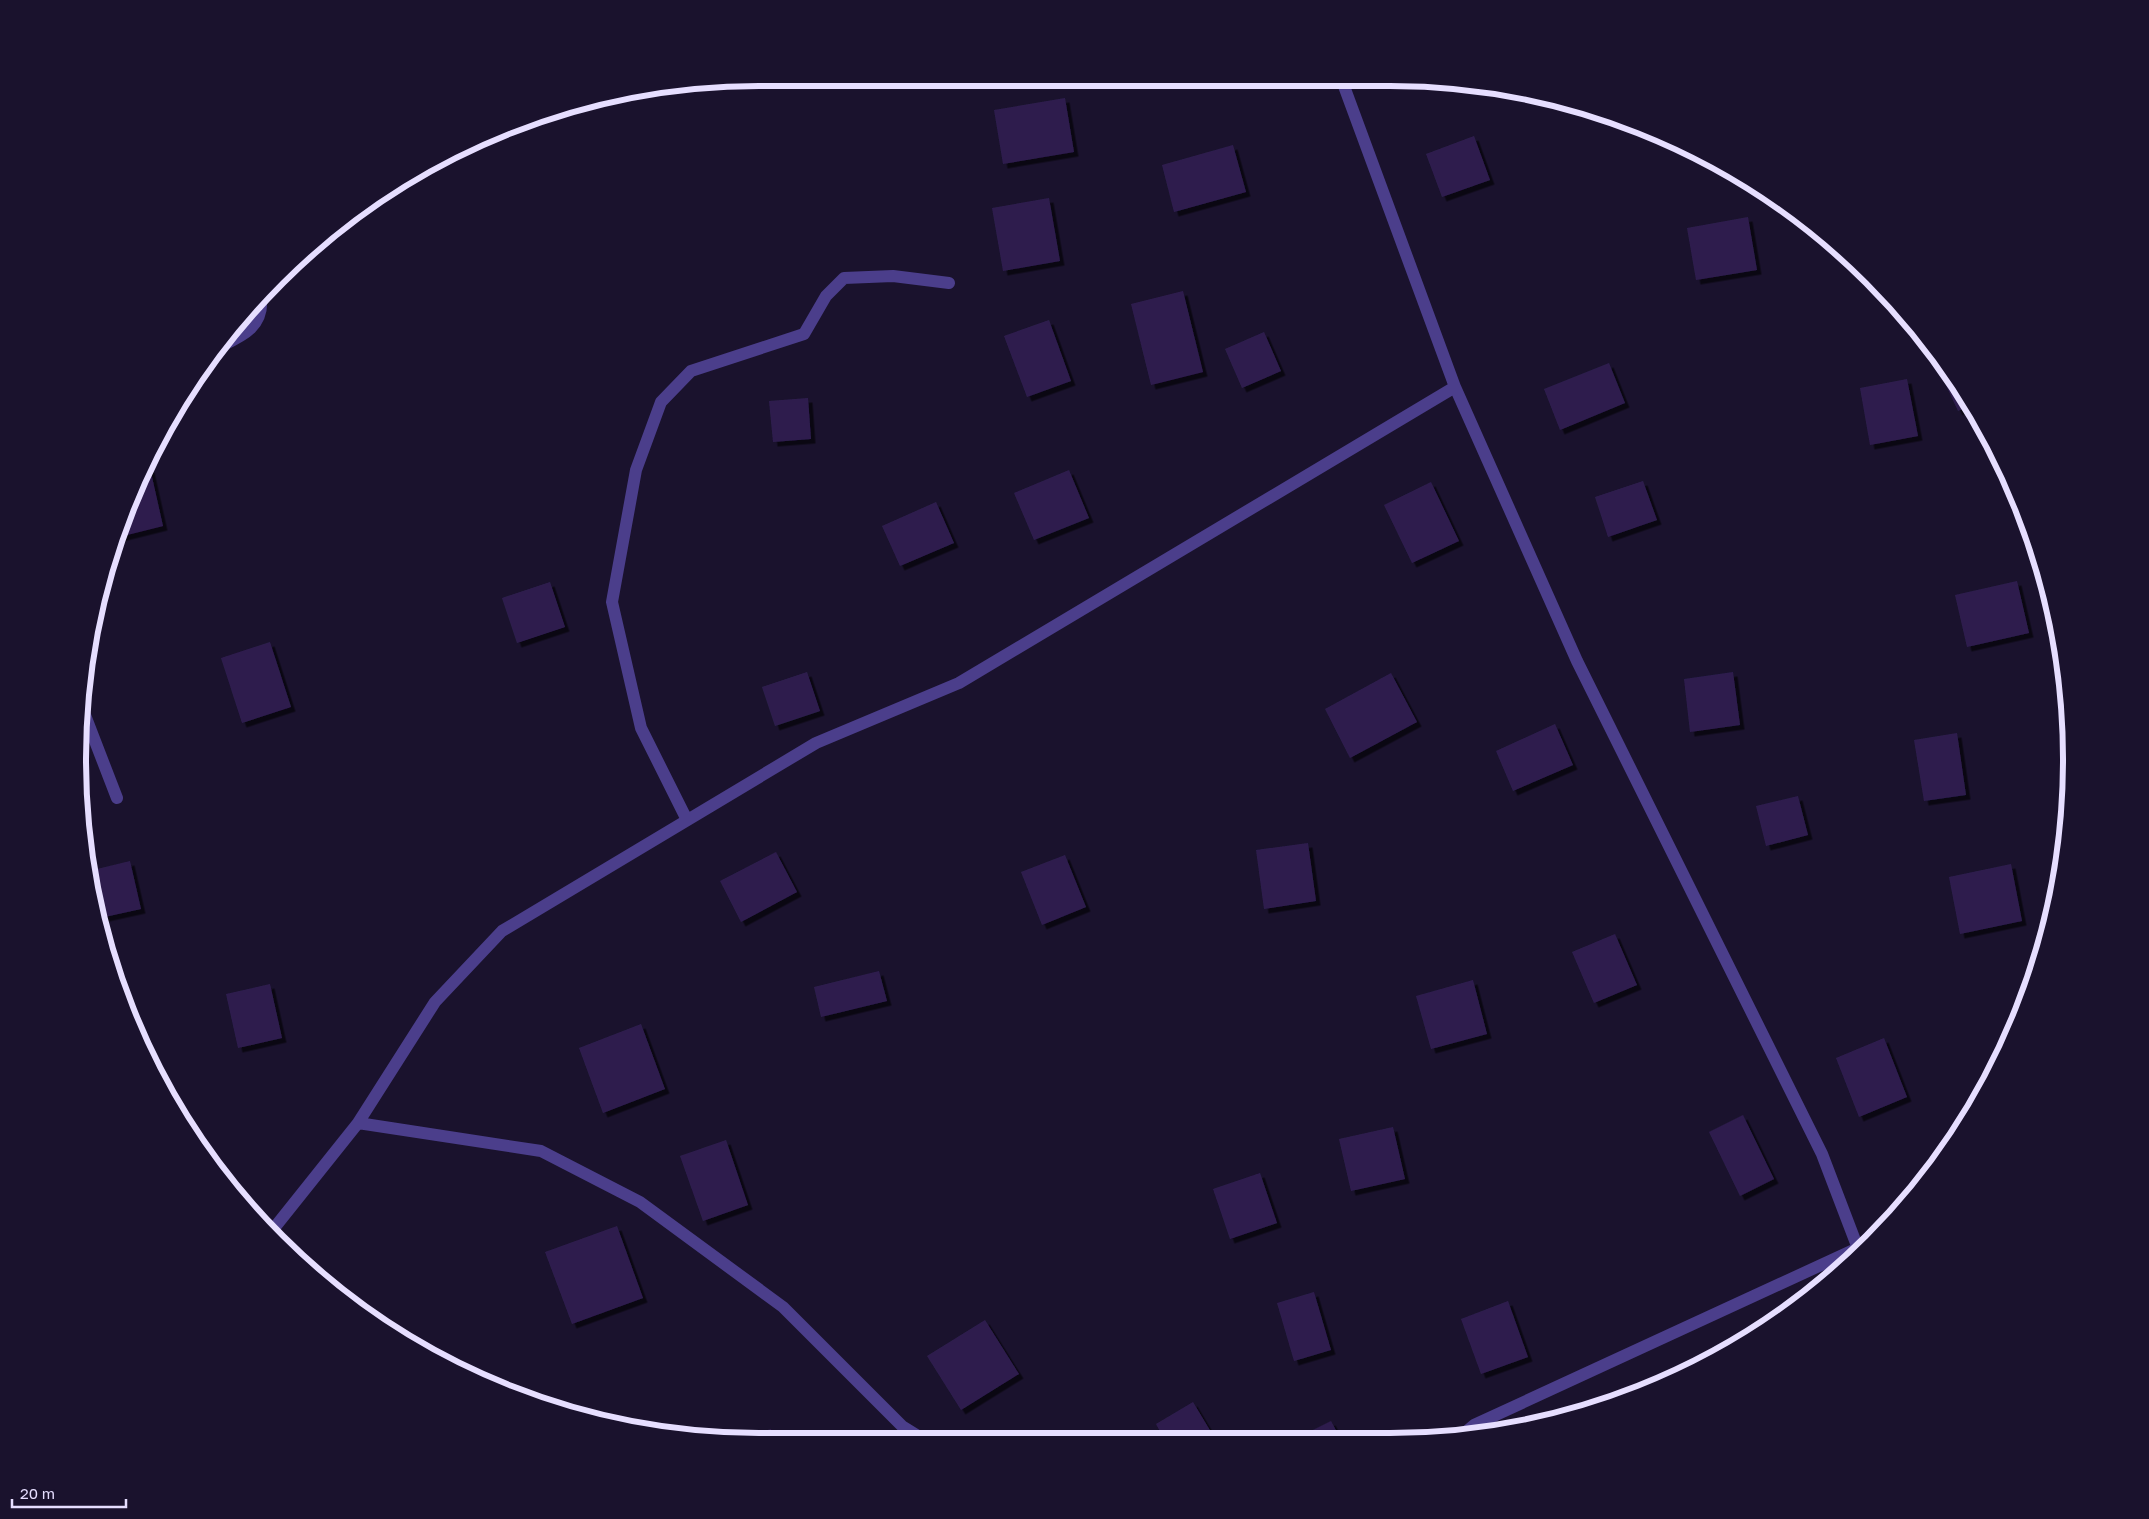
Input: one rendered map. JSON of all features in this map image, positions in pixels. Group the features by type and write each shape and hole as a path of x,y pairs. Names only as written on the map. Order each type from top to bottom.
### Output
{"street":[{"path":"1344,86 1455,387 1576,661 1822,1154 1857,1244"},
{"path":"687,820 641,728 612,602 636,470 661,402 691,371 804,334 826,296 844,278 893,276 949,283"},
{"path":"233,340 245,335 262,310 262,306"},
{"path":"275,1227 358,1123 435,1002 502,931 816,743 959,683 1455,387"},
{"path":"88,722 117,798"},
{"path":"358,1123 541,1151 640,1202 783,1307 902,1426 913,1433"},
{"path":"1471,1428 1844,1256"}],"building":[{"path":"1065,98 1074,152 1003,164 994,110"},
{"path":"1474,136 1490,180 1442,197 1426,154"},
{"path":"1233,145 1246,192 1174,212 1162,165"},
{"path":"1049,198 1060,261 1003,271 992,208"},
{"path":"1748,217 1757,270 1696,280 1687,228"},
{"path":"1183,291 1203,372 1151,385 1131,304"},
{"path":"1049,320 1071,381 1027,397 1004,336"},
{"path":"1264,332 1281,371 1242,388 1225,349"},
{"path":"1609,363 1625,403 1560,430 1544,389"},
{"path":"1940,373 1964,408 1958,411"},
{"path":"1907,379 1918,436 1870,445 1860,388"},
{"path":"808,398 811,439 773,442 769,401"},
{"path":"1069,470 1089,518 1034,540 1014,493"},
{"path":"151,473 163,526 125,536 137,502"},
{"path":"1643,481 1657,520 1608,537 1595,497"},
{"path":"1431,482 1459,541 1412,563 1384,505"},
{"path":"936,502 954,543 900,566 882,526"},
{"path":"2017,581 2029,633 1967,647 1955,595"},
{"path":"550,582 565,627 517,643 502,598"},
{"path":"270,642 291,707 242,723 221,658"},
{"path":"807,672 820,711 775,726 762,687"},
{"path":"1733,672 1740,725 1690,732 1684,679"},
{"path":"1391,673 1417,722 1350,758 1325,709"},
{"path":"1555,724 1573,765 1513,791 1496,751"},
{"path":"1957,733 1966,795 1924,801 1914,740"},
{"path":"1798,796 1808,835 1766,846 1756,806"},
{"path":"1308,843 1316,901 1264,909 1256,850"},
{"path":"776,852 797,892 741,922 720,881"},
{"path":"1065,855 1086,907 1042,925 1021,872"},
{"path":"130,861 141,909 105,917 96,869"},
{"path":"2011,864 2022,921 1960,934 1949,877"},
{"path":"1615,934 1637,985 1594,1003 1572,952"},
{"path":"879,971 887,1001 821,1017 814,987"},
{"path":"1473,980 1487,1034 1431,1049 1416,996"},
{"path":"270,984 282,1038 238,1048 226,994"},
{"path":"641,1024 665,1089 603,1113 579,1048"},
{"path":"1884,1038 1907,1097 1859,1117 1836,1058"},
{"path":"1743,1115 1774,1179 1740,1196 1709,1132"},
{"path":"1393,1127 1405,1179 1351,1191 1339,1139"},
{"path":"726,1140 748,1205 703,1221 680,1156"},
{"path":"1260,1173 1277,1223 1230,1239 1213,1189"},
{"path":"617,1226 643,1298 572,1324 545,1252"},
{"path":"1314,1292 1331,1350 1294,1361 1277,1303"},
{"path":"1508,1301 1528,1357 1481,1374 1461,1319"},
{"path":"985,1320 1019,1374 961,1410 927,1356"},
{"path":"1193,1402 1212,1433 1161,1433 1156,1424"},
{"path":"1331,1421 1337,1433 1307,1433"},
{"path":"771,1429 772,1433 760,1433 758,1433"}]}
